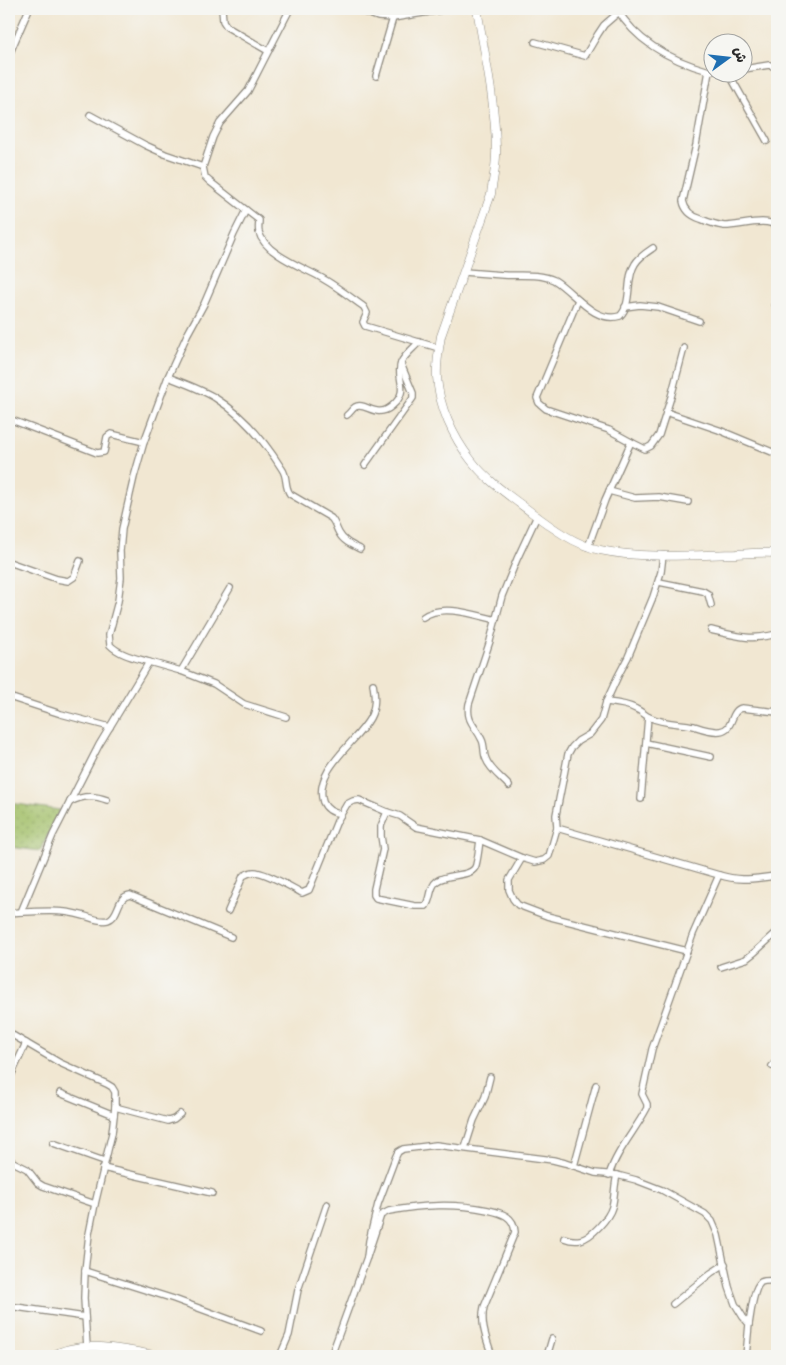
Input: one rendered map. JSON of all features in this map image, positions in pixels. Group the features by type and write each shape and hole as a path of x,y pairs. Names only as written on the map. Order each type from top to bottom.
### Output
{"street":[{"path":"9,55 29,9"},
{"path":"222,9 223,21 227,27 268,51"},
{"path":"290,9 248,91 220,122 203,167 205,177 259,220 259,232 273,250 321,277 364,307 367,313 363,322 365,326 439,348"},
{"path":"355,9 378,17 393,18 447,9"},
{"path":"477,9 492,100 496,149 495,171 491,194 441,336 439,348 436,376 440,397 456,437 471,461 490,480 537,516 588,547 638,555 777,553"},
{"path":"535,42 585,56 604,25 618,10 633,29 664,54 684,64 704,69"},
{"path":"376,76 393,18"},
{"path":"754,67 769,65 777,67"},
{"path":"710,82 683,201 684,207 695,217 723,226 773,223 777,227"},
{"path":"734,82 768,141"},
{"path":"90,115 145,145 203,167"},
{"path":"246,210 204,304 187,335 168,377 144,442 122,529 119,596 109,641 110,646 114,650 181,671 214,684 244,704 286,717"},
{"path":"464,272 538,276 553,280 593,312 614,318 620,316 625,307 631,273 635,264 639,258 653,248"},
{"path":"777,285 775,302 777,313"},
{"path":"578,300 537,398 546,408 609,430 646,449 651,446 659,435 684,348"},
{"path":"625,307 640,305 658,307 699,321"},
{"path":"347,415 356,406 378,412 384,411 399,399 401,393 401,362 419,342"},
{"path":"365,465 413,398 413,393 401,362"},
{"path":"168,377 213,396 232,409 267,445 284,472 287,490 290,494 331,518 340,536 360,549"},
{"path":"666,412 719,430 777,454"},
{"path":"9,419 97,453 104,452 107,437 112,434 144,442"},
{"path":"588,547 609,491 631,442"},
{"path":"609,491 635,498 659,496 688,502"},
{"path":"509,786 485,758 482,740 469,719 467,712 502,596 537,516"},
{"path":"228,911 247,873 252,872 266,876 302,893 309,890 328,841 341,814 347,804 353,801 360,800 404,818 416,827 480,840 536,862 544,860 549,856 557,828 556,815 568,754 578,741 590,734 604,714 606,702 628,657 659,582 663,555"},
{"path":"9,562 68,581 74,578 80,561"},
{"path":"659,582 703,591 708,594 711,605"},
{"path":"181,671 230,588"},
{"path":"423,617 428,613 440,610 460,612 496,620"},
{"path":"711,630 748,638 762,638 777,634"},
{"path":"21,912 53,835 99,745 150,662"},
{"path":"341,814 332,812 324,804 322,797 324,778 370,719 375,698 373,684"},
{"path":"9,697 110,727"},
{"path":"606,702 630,706 638,709 648,717 709,731 725,730 730,725 737,709 777,712"},
{"path":"641,799 648,717"},
{"path":"646,743 711,757"},
{"path":"70,802 84,796 107,800"},
{"path":"387,812 381,826 383,849 374,890 376,898 415,906 426,906 431,889 440,879 469,873 474,870 480,840"},
{"path":"557,828 733,879 743,880 777,876"},
{"path":"522,858 509,880 513,899 518,905 547,916 687,951"},
{"path":"609,1175 615,1157 647,1108 642,1094 652,1050 693,934 719,875"},
{"path":"9,914 21,912 66,912 95,920 108,920 116,912 122,898 130,895 231,937"},
{"path":"722,968 746,959 777,932"},
{"path":"9,1033 60,1063 112,1088 115,1092 112,1133 94,1204 85,1271 87,1347"},
{"path":"9,1080 26,1043"},
{"path":"772,1066 777,1061"},
{"path":"465,1148 474,1120 485,1097 490,1077"},
{"path":"574,1166 596,1086"},
{"path":"60,1093 114,1115"},
{"path":"115,1106 168,1120 174,1119 180,1114"},
{"path":"53,1143 104,1164 212,1193"},
{"path":"368,1257 369,1241 388,1173 398,1152 403,1149 436,1145 553,1160 595,1173 617,1175 636,1180 662,1190 706,1214 716,1228 729,1287 735,1304 749,1324"},
{"path":"9,1160 22,1166 43,1186 94,1204"},
{"path":"564,1238 574,1241 582,1240 593,1233 603,1222 611,1210 617,1175"},
{"path":"280,1356 289,1335 298,1290 327,1204"},
{"path":"331,1356 368,1257 381,1215 389,1210 441,1205 467,1206 499,1213 507,1216 513,1222 515,1232 482,1316 484,1334 492,1356"},
{"path":"673,1304 725,1264"},
{"path":"85,1271 174,1299 261,1331"},
{"path":"746,1356 749,1324 756,1288 765,1281 777,1281"},
{"path":"9,1306 85,1317"},
{"path":"547,1356 552,1339"},
{"path":"53,1356 62,1351 87,1347 159,1356"}],"green space":[{"path":"9,803 60,810 40,851 9,847"}]}
